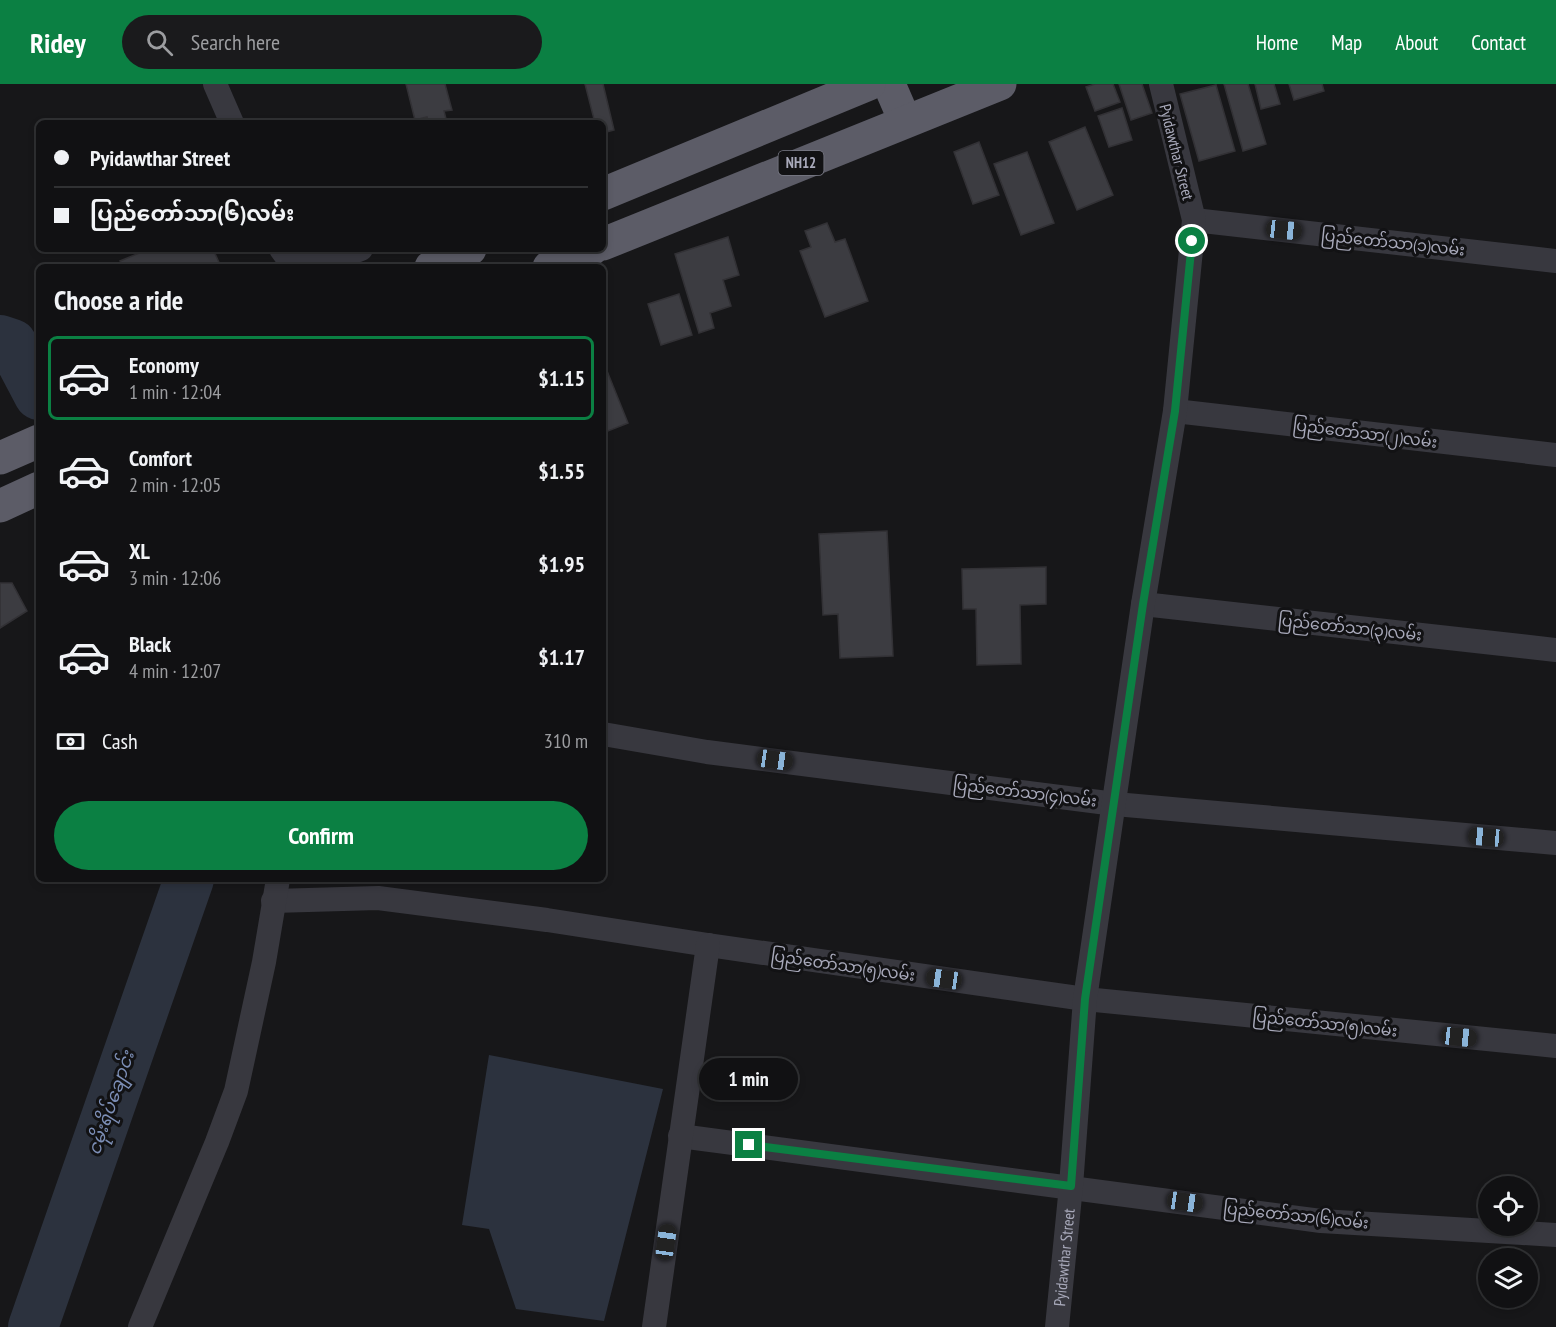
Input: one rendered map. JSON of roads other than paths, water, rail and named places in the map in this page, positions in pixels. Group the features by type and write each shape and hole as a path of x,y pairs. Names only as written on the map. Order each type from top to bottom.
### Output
{"highway":[{"path":"606,193 869,84"},
{"path":"889,84 905,121"},
{"name":"NH12","path":"606,243 1000,84"},
{"path":"437,264 463,252"},
{"path":"556,264 585,252"},
{"path":"0,458 36,442"},
{"path":"0,506 36,489"}],"street":[{"path":"215,84 230,120"},
{"name":"Pyidawthar Street","path":"1057,1327 1071,1186 1085,999 1143,604 1175,411 1194,220 1161,84"},
{"name":"ပြည်တော်သာ(၁)လမ်း","path":"1194,220 1556,261"},
{"path":"283,252 289,260 298,264"},
{"path":"309,264 327,262 353,252"},
{"name":"ပြည်တော်သာ(၂)လမ်း","path":"1175,411 1556,455"},
{"name":"ပြည်တော်သာ(၃)လမ်း","path":"1143,604 1556,650"},
{"name":"ပြည်တော်သာ(၄)လမ်း","path":"606,735 707,752 1115,804 1556,843"},
{"path":"140,1327 236,1091 264,962 276,890"},
{"name":"ပြည်တော်သာ(၅)လမ်း","path":"276,890 378,898 547,920 1085,999 1556,1046"},
{"path":"654,1327 708,945"},
{"name":"ပြည်တော်သာ(၆)လမ်း","path":"680,1136 1071,1186 1321,1221 1556,1235"}],"water":[{"path":"489,1055 663,1089 604,1321 516,1309 489,1229 462,1225"}],"waterway":[{"name":"ငမိုးရိပ်ချောင်း","path":"0,340 12,344 36,389"},
{"name":"ငမိုးရိပ်ချောင်း","path":"33,1327 188,882"}]}
